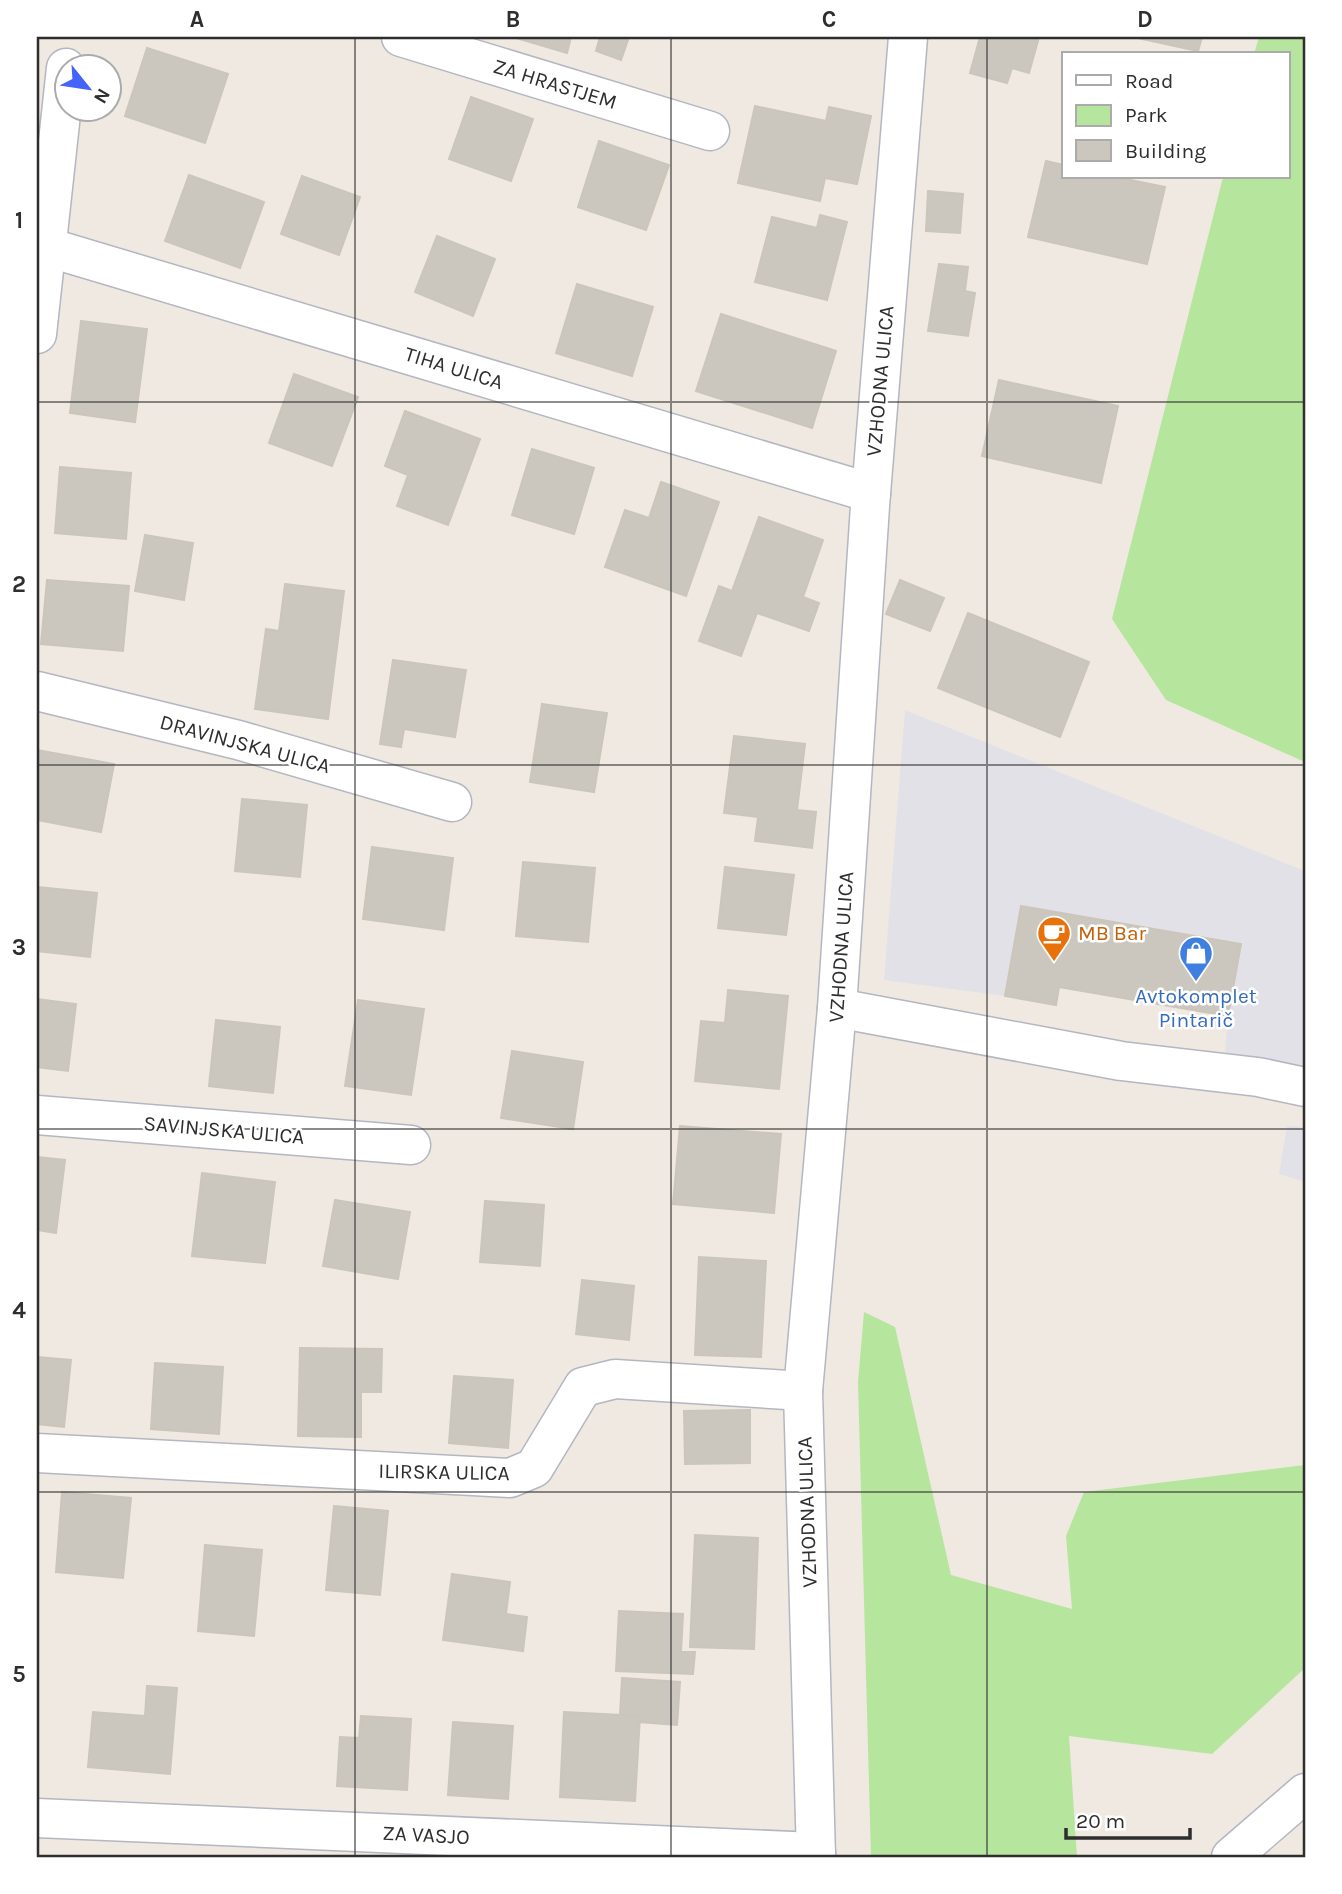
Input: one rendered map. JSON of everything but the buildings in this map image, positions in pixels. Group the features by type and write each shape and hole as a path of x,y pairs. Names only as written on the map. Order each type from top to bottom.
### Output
{"street":[{"name":"ZA HRASTJEM","path":"401,37 710,131"},
{"name":"VZHODNA ULICA","path":"816,1855 803,1391 837,1008 871,493 908,37"},
{"path":"37,334 43,245 60,122"},
{"name":"TIHA ULICA","path":"43,245 871,493"},
{"name":"DRAVINJSKA ULICA","path":"37,691 238,740 452,802"},
{"path":"837,1008 1121,1061 1258,1077 1305,1087"},
{"name":"SAVINJSKA ULICA","path":"37,1115 411,1145"},
{"name":"ILIRSKA ULICA","path":"37,1453 510,1478 534,1468 583,1387 615,1379 803,1391"},
{"path":"1231,1857 1305,1793"},
{"name":"ZA VASJO","path":"37,1818 816,1855"}],"shaded area":[{"path":"905,710 1305,871 1305,1067 1225,1053 1228,1016 1241,944 1021,906 1005,996 884,980"},
{"path":"1287,1126 1305,1127 1305,1182 1279,1174"}],"green space":[{"path":"1259,37 1305,37 1305,762 1166,700 1112,619 1223,178 1290,178 1290,52 1255,52"},
{"path":"864,1312 895,1327 951,1575 1072,1609 1066,1536 1084,1492 1305,1465 1305,1668 1212,1754 1069,1736 1077,1857 871,1857 858,1382"}],"place":[{"name":"MB Bar","path":"1054,963"},
{"name":"Avtokomplet Pintarič","path":"1196,983"}]}
